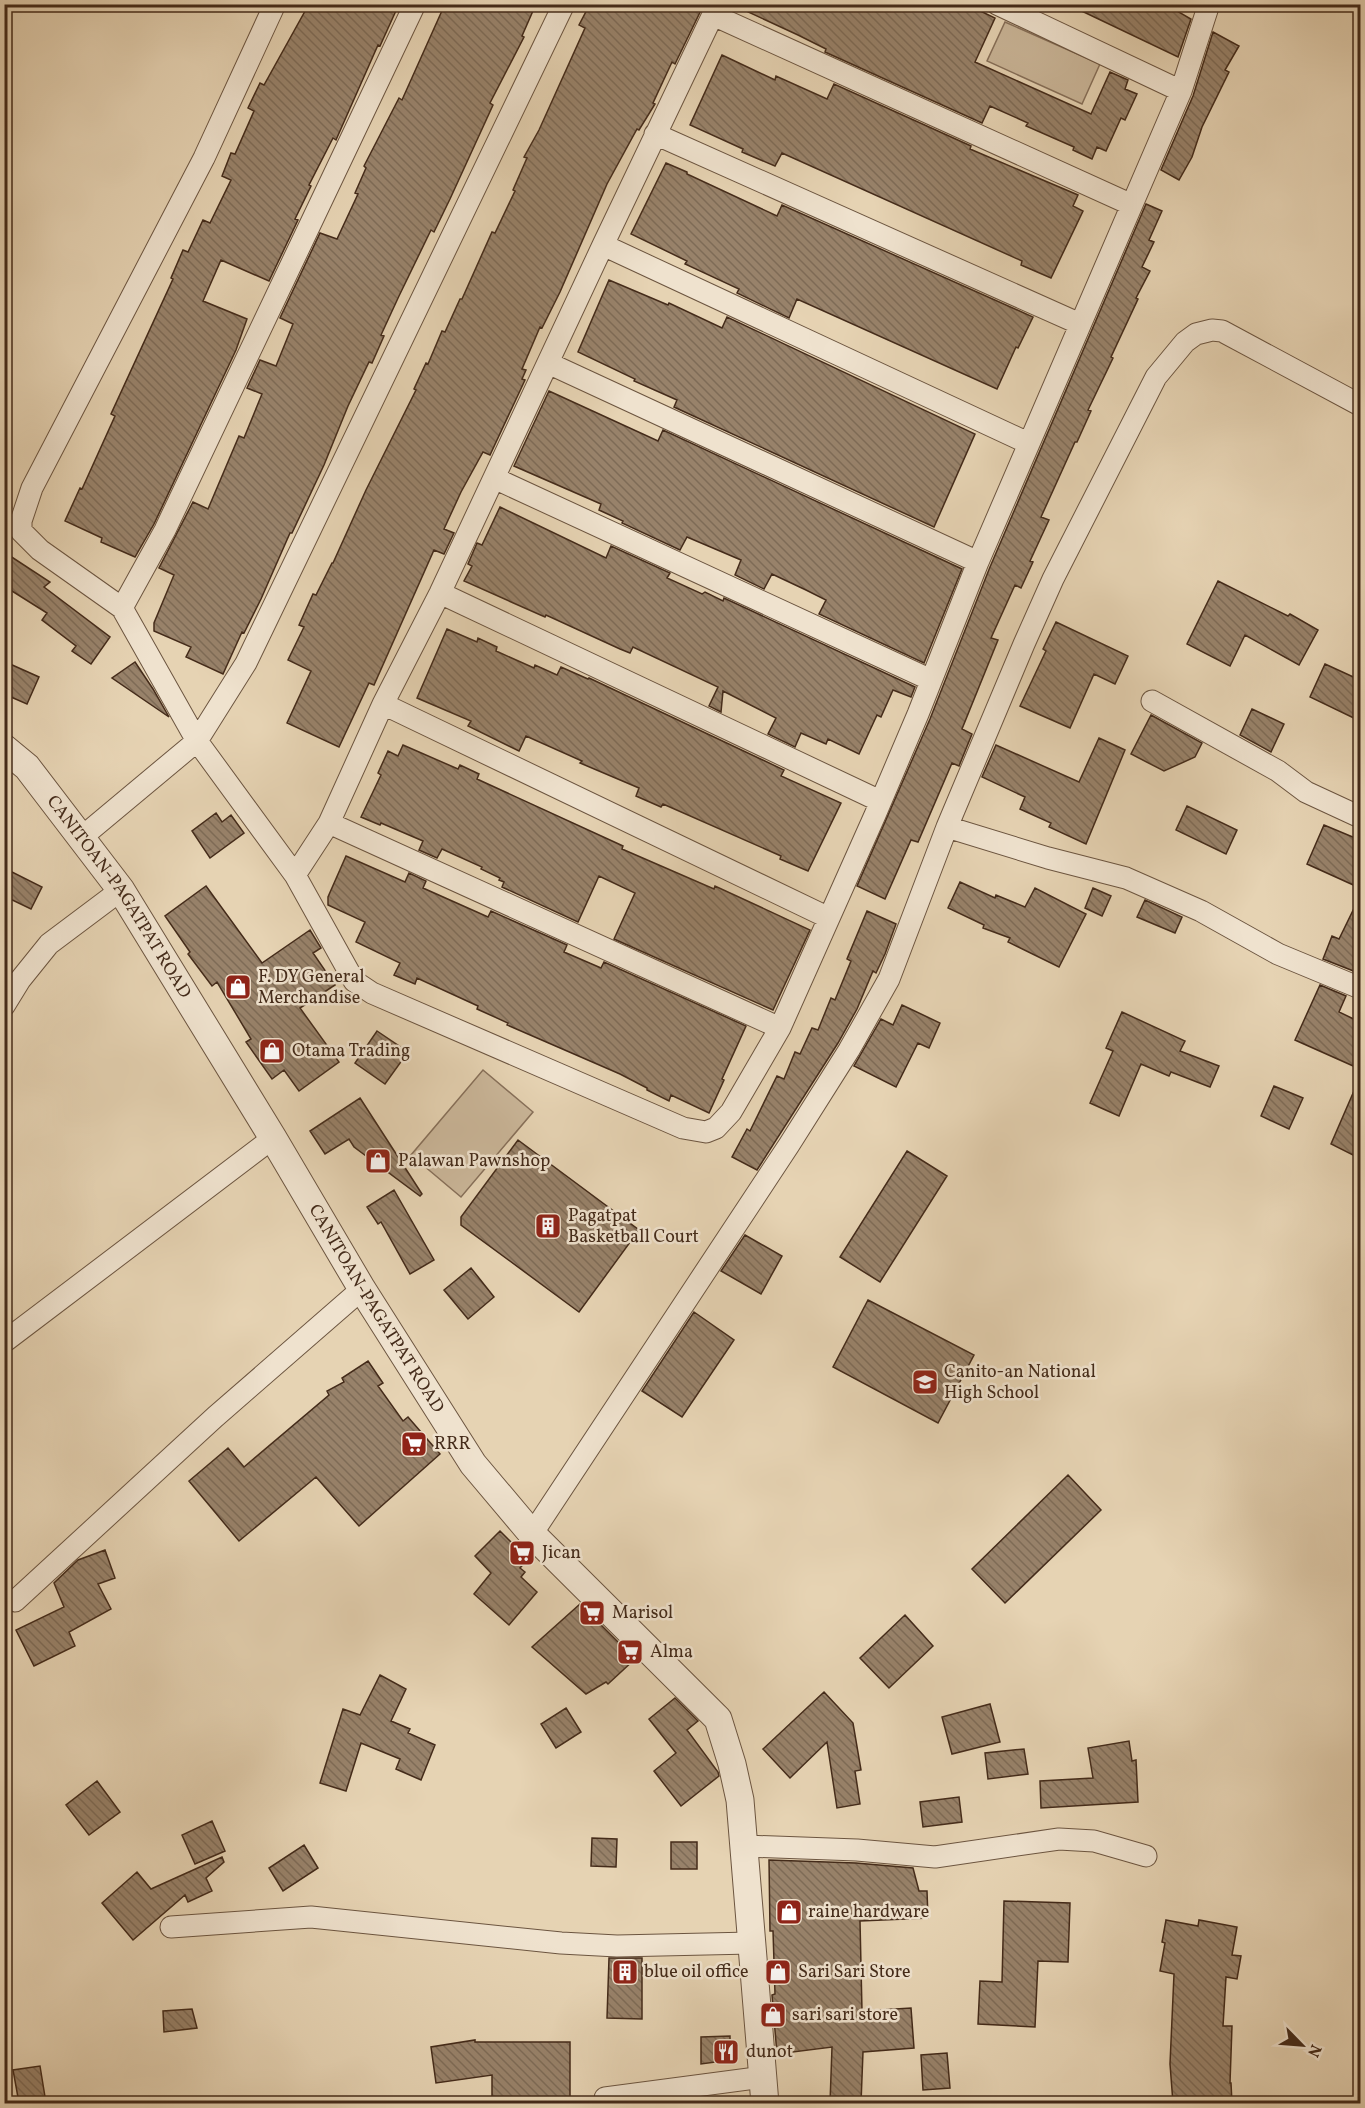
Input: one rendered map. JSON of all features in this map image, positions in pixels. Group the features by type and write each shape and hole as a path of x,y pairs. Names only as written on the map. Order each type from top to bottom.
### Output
{"street":[{"path":"275,4 204,158 32,488 21,521 21,531 40,550 122,608 197,741 294,875 354,981 363,988 684,1128 706,1132 716,1128 731,1112 780,1028 880,801 1028,444 1182,91 1209,4"},
{"path":"122,608 165,530 415,4"},
{"path":"82,837 197,741 246,663 564,4"},
{"path":"1011,7 1182,91"},
{"path":"294,875 329,823 383,704 440,593 715,10 1132,205"},
{"path":"655,134 1080,324"},
{"path":"603,245 1028,444"},
{"path":"532,1534 782,1155 849,1050 890,978 947,827 1024,644 1053,579 1156,377 1185,342 1196,334 1212,330 1222,331 1360,405"},
{"path":"548,363 978,562"},
{"path":"494,478 931,680"},
{"path":"440,593 880,801"},
{"path":"1152,701 1278,771 1306,792 1360,818"},
{"path":"383,704 829,918"},
{"name":"CANITOAN-PAGATPAT ROAD","path":"4,748 27,767 121,890 273,1138 362,1289 473,1464 532,1534 718,1719 740,1800 765,2090"},
{"path":"329,823 780,1028"},
{"path":"947,827 1048,858 1126,878 1201,911 1278,954 1360,988"},
{"path":"4,1006 20,980 49,944 121,890"},
{"path":"4,1342 273,1138"},
{"path":"15,1601 215,1417 362,1289"},
{"path":"745,1846 857,1850 935,1857 1059,1839 1094,1841 1146,1856"},
{"path":"171,1927 311,1917 606,1946 751,1943"},
{"path":"605,2097 765,2090"}],"shaded area":[{"path":"1005,22 1100,64 1082,104 987,61"},
{"path":"483,1070 533,1112 461,1197 411,1155"}],"building":[{"path":"309,4 399,4 380,46 378,45 336,140 333,138 309,185 311,186 295,219 298,220 269,281 221,260 203,301 247,319 236,350 154,524 135,557 101,542 102,538 65,521 115,416 111,414 173,279 171,278 183,250 188,252 203,220 210,223 231,180 222,176 231,153 235,154 254,111 248,108 260,83 264,85"},
{"path":"445,4 536,4 522,36 524,37 490,103 493,105 450,199 434,232 431,230 399,296 381,335 384,336 372,363 369,362 324,465 223,674 186,657 191,647 154,631 154,623 174,575 159,568 193,502 208,509 239,436 244,438 262,394 247,388 260,360 276,366 293,324 280,318 320,233 337,239 358,194 355,193 366,168 364,166 399,98 402,100"},
{"path":"590,4 704,4 675,64 672,62 653,103 655,104 639,130 637,129 607,184 560,292 542,328 540,327 522,369 526,370 522,379 525,380 490,455 483,452 461,492 444,529 454,533 444,554 434,550 374,685 369,683 339,747 287,723 311,671 288,660 304,627 299,625 313,594 316,595 333,563 366,490 416,390 414,389 426,363 428,364 442,331 445,332 492,232 495,233 515,191 513,190 527,158 524,157 539,130 585,28 579,25"},
{"path":"731,4 966,4 995,18 975,62 1091,114 1110,72 1128,80 1125,89 1137,94 1125,120 1121,118 1106,151 1097,147 1092,159 1073,150 1074,147 1026,126 1028,123 990,106 982,123 825,52 826,49"},
{"path":"1067,4 1165,4 1191,19 1178,57"},
{"path":"1213,32 1239,46 1225,70 1229,72 1202,127 1192,157 1179,180 1161,170 1193,96"},
{"path":"722,55 775,80 776,76 827,99 834,84 971,146 970,149 1078,195 1073,206 1083,211 1051,278 1021,265 1022,261 782,153 775,166 690,125"},
{"path":"666,163 777,216 782,205 1033,317 997,389 797,299 789,318 737,293 739,289 685,264 687,261 631,234"},
{"path":"1146,204 1162,211 1149,240 1154,242 1142,267 1150,271 1088,410 1091,411 1041,517 1049,520 1030,561 1033,562 1021,588 1015,585 991,638 998,640 962,729 972,734 959,766 952,763 918,842 911,840 885,899 857,886 930,719 990,567"},
{"path":"609,280 668,305 669,303 722,328 727,317 975,434 934,527 674,407 677,400 578,352"},
{"path":"549,391 658,441 663,430 962,569 924,663 819,614 826,600 806,590 772,574 764,589 735,575 741,560 687,537 680,550 599,510 601,504 514,466"},
{"path":"500,507 606,558 611,546 670,573 667,578 702,594 705,592 723,601 724,598 915,687 911,697 893,690 881,717 877,715 859,754 828,739 826,744 801,733 795,747 768,734 776,718 723,691 721,712 709,706 718,687 633,647 630,653 464,581 472,566 468,564 477,543 482,545"},
{"path":"4,552 50,582 44,587 110,637 91,664 72,651 76,646 42,620 47,613 4,586"},
{"path":"1218,581 1288,616 1290,614 1318,630 1299,665 1245,635 1230,666 1187,644"},
{"path":"1056,622 1128,656 1115,684 1094,674 1070,728 1020,706 1046,651 1043,649"},
{"path":"447,629 477,642 478,638 497,647 496,651 534,668 535,665 557,675 561,667 589,678 784,770 781,776 841,803 808,871 780,859 781,856 663,804 661,807 636,796 639,788 580,763 582,761 526,736 519,751 468,726 471,721 417,698"},
{"path":"135,662 153,689 169,717 112,678"},
{"path":"10,664 39,677 27,704 4,694 4,675"},
{"path":"1325,664 1360,680 1360,721 1310,697"},
{"path":"1252,709 1284,724 1271,752 1240,735"},
{"path":"1151,715 1202,743 1195,757 1164,771 1131,754"},
{"path":"1099,738 1125,750 1086,844 1049,827 1051,823 1020,809 1025,797 982,777 996,745 1079,782"},
{"path":"403,745 458,769 460,765 479,774 477,779 623,846 622,849 714,889 715,886 810,930 773,1010 614,939 635,893 599,876 578,922 502,887 504,882 499,880 500,878 481,869 482,867 442,849 437,858 419,850 423,841 361,817 381,775 378,773 388,751 398,756"},
{"path":"1187,806 1237,830 1226,854 1176,830"},
{"path":"216,813 222,822 231,815 244,833 210,858 192,831"},
{"path":"1324,825 1360,840 1360,888 1307,864"},
{"path":"346,856 405,882 409,873 426,881 423,888 488,917 491,911 567,945 564,952 601,968 604,962 746,1026 709,1113 671,1095 669,1101 620,1074 507,1025 508,1023 477,1009 478,1006 417,978 415,984 394,975 400,963 356,942 365,922 328,905 328,897"},
{"path":"4,868 42,887 31,909 4,896"},
{"path":"960,882 995,898 996,895 1025,907 1035,888 1086,914 1059,967 1008,942 1010,938 983,928 984,925 948,908"},
{"path":"206,886 262,963 310,930 321,948 313,953 335,985 300,1008 339,1062 299,1091 284,1070 272,1079 246,1042 251,1039 217,982 212,986 188,954 190,952 165,916"},
{"path":"1093,888 1111,896 1102,916 1085,908"},
{"path":"1360,896 1360,961 1356,972 1323,959 1332,936 1339,939"},
{"path":"1145,900 1182,917 1175,933 1137,917"},
{"path":"867,911 896,924 885,954 876,973 873,971 857,1009 838,1043 757,1170 732,1157 747,1129 750,1131 777,1076 784,1079 795,1052 800,1054 812,1028 818,1030 831,998 835,1000 851,961 847,959"},
{"path":"1320,985 1346,996 1339,1012 1360,1022 1360,1069 1295,1040"},
{"path":"902,1005 940,1023 929,1048 918,1043 896,1087 854,1066 881,1019 893,1025"},
{"path":"1122,1012 1185,1041 1180,1051 1219,1066 1210,1087 1171,1072 1169,1076 1141,1064 1119,1116 1090,1103 1113,1051 1106,1048"},
{"path":"377,1031 408,1052 385,1084 355,1063"},
{"path":"1360,1077 1360,1139 1353,1155 1331,1144"},
{"path":"1274,1086 1303,1098 1289,1129 1261,1116"},
{"path":"360,1098 422,1194 420,1196 354,1147 349,1139 325,1154 310,1131"},
{"name":"Pagatpat Basketball Court","path":"518,1140 639,1230 579,1312 461,1225 461,1217"},
{"path":"907,1151 947,1176 880,1282 840,1257"},
{"path":"394,1190 434,1260 410,1274 381,1222 378,1224 367,1207"},
{"path":"745,1235 782,1256 761,1294 721,1271"},
{"path":"471,1268 494,1297 468,1319 444,1290"},
{"path":"868,1300 974,1355 938,1423 833,1367"},
{"path":"694,1312 734,1340 682,1417 642,1391"},
{"path":"368,1361 383,1383 378,1386 403,1421 408,1417 440,1454 359,1526 316,1477 239,1541 189,1481 228,1448 244,1467 329,1395 327,1391 344,1382 342,1378"},
{"path":"1068,1475 1101,1510 1005,1603 972,1569"},
{"path":"500,1531 528,1559 520,1568 525,1572 521,1577 537,1592 509,1625 474,1594 491,1573 475,1556"},
{"path":"105,1550 115,1578 98,1584 111,1609 69,1632 75,1646 34,1666 16,1630 64,1607 54,1583 78,1560"},
{"path":"580,1604 635,1659 608,1684 606,1682 586,1694 532,1647"},
{"path":"905,1615 933,1646 889,1688 860,1658"},
{"path":"380,1675 406,1689 391,1721 410,1729 408,1733 435,1745 421,1780 396,1769 400,1759 361,1743 346,1791 320,1783 343,1709 360,1715"},
{"path":"824,1692 853,1723 861,1770 855,1771 860,1804 837,1808 827,1742 790,1778 763,1749"},
{"path":"675,1698 698,1721 687,1730 719,1776 681,1806 654,1771 676,1753 649,1719"},
{"path":"990,1704 1000,1742 952,1754 942,1717"},
{"path":"566,1708 581,1732 556,1748 541,1724"},
{"path":"1129,1741 1132,1761 1136,1760 1138,1802 1041,1808 1040,1781 1093,1778 1088,1748"},
{"path":"1024,1749 1028,1774 988,1779 985,1753"},
{"path":"97,1781 120,1812 89,1835 66,1805"},
{"path":"959,1797 962,1822 923,1827 920,1802"},
{"path":"212,1821 225,1851 195,1864 182,1835"},
{"path":"592,1838 617,1839 616,1867 591,1866"},
{"path":"671,1842 697,1842 697,1869 671,1869"},
{"path":"304,1845 318,1868 283,1891 269,1868"},
{"path":"222,1857 224,1862 206,1878 212,1891 188,1902 185,1895 133,1940 102,1903 137,1872 151,1889"},
{"path":"769,1860 856,1863 913,1868 919,1891 927,1891 928,1918 860,1921 862,2011 911,2008 914,2048 863,2052 861,2103 830,2103 832,2047 777,2054 772,1995 775,1994 773,1931 770,1931"},
{"path":"1004,1901 1070,1903 1068,1962 1038,1961 1035,2027 978,2024 980,1981 1002,1982"},
{"path":"1166,1920 1198,1926 1199,1920 1237,1927 1232,1955 1241,1956 1237,1979 1226,1977 1223,2026 1232,2026 1230,2083 1232,2103 1173,2103 1170,2064 1174,1974 1160,1971"},
{"name":"blue oil office","path":"609,1958 642,1958 642,2019 607,2018"},
{"path":"192,2009 197,2028 164,2032 163,2011"},
{"path":"730,2036 730,2060 701,2064 701,2037"},
{"path":"475,2040 475,2042 570,2042 570,2099 492,2100 492,2075 436,2083 431,2047"},
{"path":"947,2053 950,2088 923,2090 921,2055"},
{"path":"40,2066 46,2103 19,2103 13,2070"}],"place":[{"name":"F. DY General Merchandise","path":"238,987"},
{"name":"Otama Trading","path":"272,1051"},
{"name":"Palawan Pawnshop","path":"378,1161"},
{"name":"Pagatpat Basketball Court","path":"548,1226"},
{"name":"Canito-an National High School","path":"925,1382"},
{"name":"RRR","path":"414,1444"},
{"name":"Jican","path":"522,1553"},
{"name":"Marisol","path":"592,1613"},
{"name":"Alma","path":"630,1652"},
{"name":"raine hardware","path":"789,1912"},
{"name":"blue oil office","path":"625,1972"},
{"name":"Sari Sari Store","path":"778,1972"},
{"name":"sari sari store","path":"773,2015"},
{"name":"dunot","path":"726,2052"}]}
